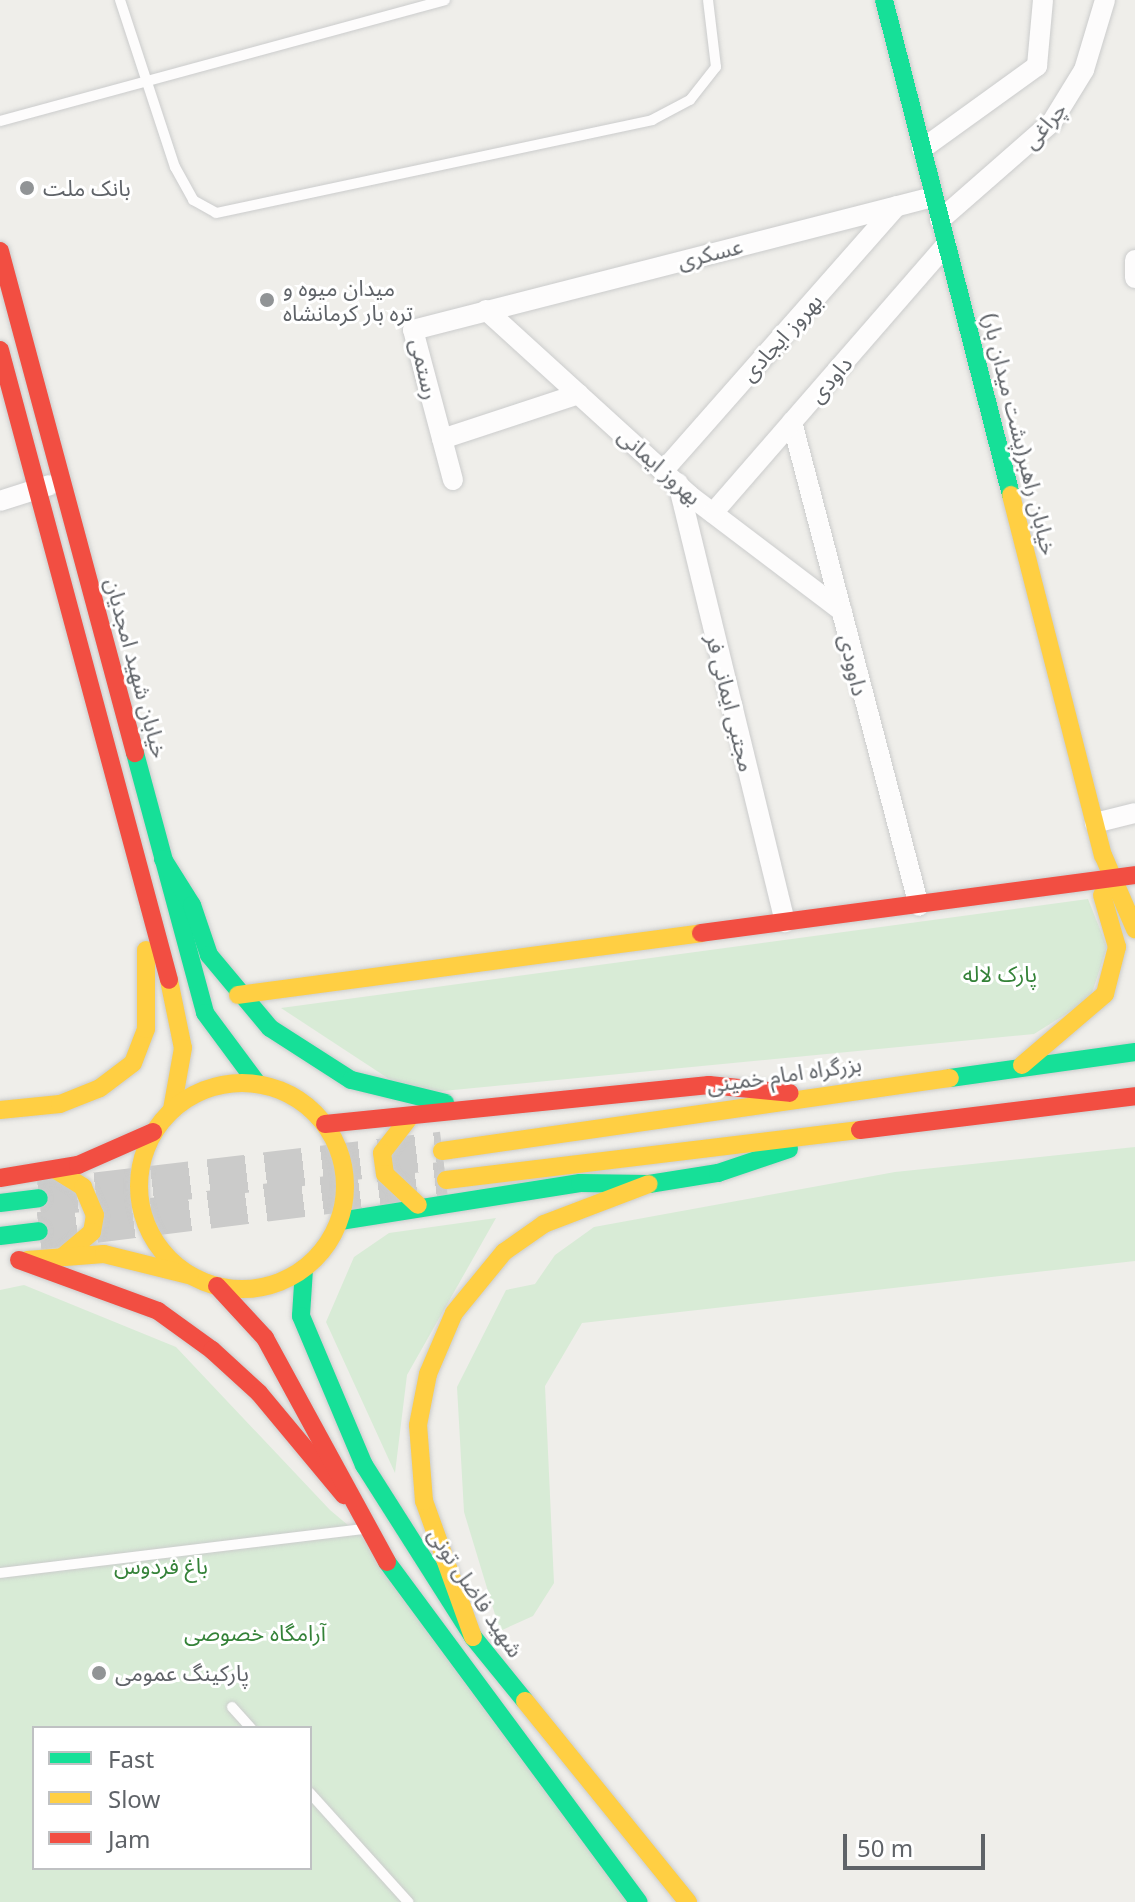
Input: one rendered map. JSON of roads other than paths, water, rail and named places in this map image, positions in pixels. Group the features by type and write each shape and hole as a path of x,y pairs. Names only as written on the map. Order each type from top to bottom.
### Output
{"main road":[{"name":"خیابان راهبر(پشت میدان بار)","path":"884,0 1103,855 1126,877 1135,929"},
{"name":"خیابان شهید امجدیان","path":"0,253 205,1013 257,1083"},
{"path":"0,350 140,888 180,1020 183,1048 172,1109"},
{"path":"1022,1065 1105,994 1117,947 1096,881 1103,855"},
{"path":"163,859 192,905 209,955 238,995 295,1047 351,1080 409,1098 508,1111"},
{"path":"238,995 1126,877"},
{"path":"0,1110 60,1104 100,1088 133,1063 146,1029 149,977 140,888"},
{"name":"بزرگراه امام خمینی","path":"442,1151 805,1095 1135,1052"},
{"path":"0,1262 104,1254 189,1275 217,1286 278,1283 304,1269 340,1221 346,1187 325,1124 283,1090 257,1083 197,1092 172,1109 153,1132 139,1195 164,1254 189,1275"},
{"path":"325,1124 508,1111 709,1085 805,1095"},
{"path":"446,1180 1135,1096"},
{"path":"409,1118 382,1153 385,1174 418,1205"},
{"path":"0,1178 56,1170 153,1132"},
{"path":"340,1221 418,1205 580,1183 649,1184 718,1173 834,1133"},
{"path":"56,1170 83,1187 95,1215 92,1232 62,1257"},
{"path":"473,1637 424,1501 418,1425 428,1374 454,1313 504,1252 544,1224 649,1184"},
{"path":"0,1203 39,1198"},
{"path":"0,1236 39,1231"},
{"path":"19,1260 158,1311 212,1350 259,1393 344,1495"},
{"name":"شهید فاضل تونی","path":"304,1269 301,1316 364,1465 473,1637 688,1902"},
{"path":"217,1286 276,1357 344,1495 364,1528 639,1902"},
{"path":"276,1357 288,1337 310,1339"}],"street":[{"path":"922,149 1037,66 1043,0"},
{"name":"چراغی","path":"940,220 1052,122 1084,70 1105,0"},
{"name":"عسکری","path":"486,310 933,197"},
{"name":"بهروز ایجادی","path":"671,476 898,205"},
{"name":"داودی","path":"713,513 946,245"},
{"path":"1135,260 1135,278"},
{"name":"بهروز ایمانی","path":"486,310 713,513 842,611"},
{"name":"رستمی","path":"453,480 413,330 486,310"},
{"path":"442,439 579,394"},
{"name":"داوودی","path":"792,422 919,906"},
{"name":"مجتبی ایمانی فر","path":"671,476 785,922"},
{"path":"0,501 63,482"},
{"path":"1095,823 1135,813"}],"lane":[{"path":"120,0 145,81 193,200 216,213 242,211 671,112 716,67 708,0"},
{"path":"0,121 445,0"},
{"path":"0,1573 364,1528"},
{"path":"232,1707 249,1726"},
{"path":"312,1795 408,1902"}],"tunnel":[{"path":"39,1198 442,1151"},
{"path":"39,1231 446,1180"}],"place":[{"name":"بانک ملت","path":"27,188"},
{"name":"میدان میوه و تره بار کرمانشاه","path":"267,300"},
{"name":"پارکینگ عمومی","path":"99,1673"}],"park label":[{"name":"پارک لاله","path":"1000,974"},
{"name":"باغ فردوس","path":"161,1566"},
{"name":"آرامگاه خصوصی","path":"255,1633"}]}
